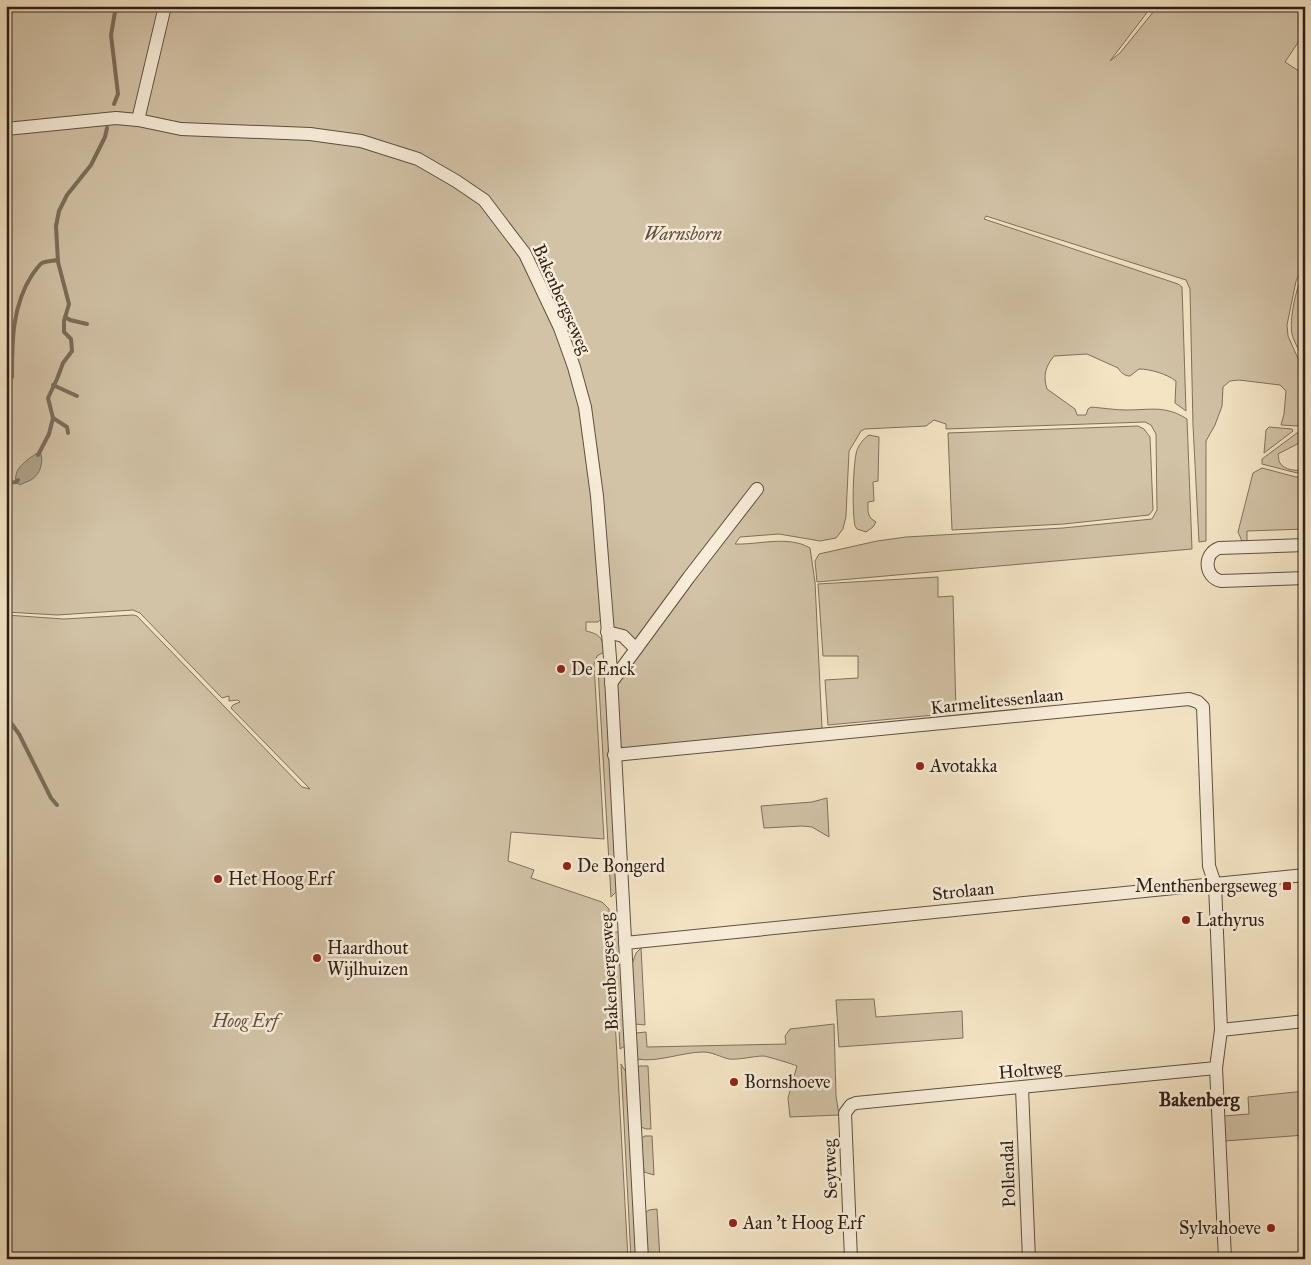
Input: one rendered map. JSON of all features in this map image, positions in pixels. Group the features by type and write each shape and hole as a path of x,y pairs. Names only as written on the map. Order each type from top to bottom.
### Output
{"street":[{"path":"138,120 165,6"},
{"name":"Bakenbergseweg","path":"6,129 116,118 138,120 181,129 310,134 361,141 390,149 425,163 484,200 525,254 556,320 574,367 585,407 596,486 611,683 642,1259"},
{"path":"611,683 757,489"},
{"path":"1305,545 1216,550 1208,558 1210,572 1217,580 1305,578"},
{"path":"607,632 623,636 636,648"},
{"name":"Karmelitessenlaan","path":"614,755 1190,699 1198,702 1203,707 1209,866 1215,884"},
{"name":"Strolaan","path":"625,943 1305,875"},
{"path":"1215,884 1221,1030 1216,1068 1225,1259"},
{"path":"1221,1030 1305,1022"},
{"name":"Holtweg","path":"848,1108 856,1103 1216,1068"},
{"name":"Pollendal","path":"1022,1088 1029,1259"},
{"name":"Seytweg","path":"848,1108 845,1113 851,1259"}],"green space":[{"path":"6,6 1152,6 1110,61 1120,53 1158,6 1305,6 1305,32 1285,62 1305,75 1305,269 1296,281 1287,325 1288,336 1305,374 1305,420 1298,426 1281,425 1286,391 1280,385 1239,380 1230,381 1223,387 1222,406 1215,425 1206,441 1206,541 1199,542 1193,425 1190,289 1186,280 986,216 984,219 1178,284 1182,287 1186,411 1175,403 1176,381 1172,378 1158,372 1143,369 1139,369 1130,376 1126,375 1118,368 1087,354 1054,356 1047,368 1045,380 1047,389 1075,409 1077,415 1086,415 1091,407 1122,410 1158,409 1172,412 1187,419 1192,549 817,582 815,561 819,554 877,541 906,537 1063,528 1152,519 1157,510 1156,434 1151,425 1145,422 946,429 946,424 934,420 926,426 865,429 861,431 849,451 846,516 843,529 836,538 820,541 779,534 740,537 735,544 783,541 801,544 810,548 815,582 822,728 819,731 625,748 619,746 615,684 636,652 612,625 592,494 601,619 598,622 586,622 586,631 600,637 604,652 597,656 594,664 604,839 511,832 508,861 534,870 531,878 602,902 609,909 628,1259 6,1259 6,615 64,619 137,616 302,787 310,789 231,708 240,702 238,700 229,701 229,696 222,698 140,613 133,610 57,615 6,612"},
{"path":"1305,274 1305,362 1294,341 1291,328 1296,293"},
{"path":"1138,426 1144,429 1150,437 1153,510 1149,515 1064,524 952,530 948,433"},
{"path":"1269,427 1292,429 1293,431 1264,453 1266,430"},
{"path":"1301,430 1305,430 1305,440 1278,454 1279,462 1288,469 1305,469 1305,471 1297,473 1262,464 1262,459"},
{"path":"869,435 879,437 878,481 873,482 874,501 868,502 870,516 876,522 866,532 857,529 855,526 853,511 857,451 861,443"},
{"path":"1262,468 1296,477 1305,476 1305,529 1247,531 1247,541 1242,541 1238,532 1253,473"},
{"path":"938,577 938,597 953,596 956,713 828,725 825,680 858,678 858,656 823,656 818,584"},
{"path":"605,668 617,891 611,897 598,669"},
{"path":"827,798 829,837 812,827 764,828 761,806 812,802"},
{"path":"614,932 620,932 625,1046 620,1049"},
{"path":"641,948 645,1025 635,1024 632,964 636,953"},
{"path":"874,999 876,1017 962,1011 963,1038 839,1047 836,1000"},
{"path":"834,1024 836,1096 839,1115 790,1117 788,1098 797,1066 764,1056 729,1059 703,1052 653,1060 637,1059 636,1033 646,1032 647,1047 786,1044 785,1036 790,1029"},
{"path":"621,1064 627,1074 637,1259 631,1259"},
{"path":"648,1066 651,1129 641,1127 638,1067"},
{"path":"1305,1091 1305,1135 1225,1141 1224,1116 1249,1114 1248,1097"},
{"path":"652,1136 654,1175 644,1172 641,1138"},
{"path":"657,1209 660,1259 648,1259 645,1213 649,1210"}],"shaded area":[{"path":"40,451 42,463 39,471 31,480 20,485 16,482 19,468"}],"waterway":[{"path":"114,104 118,94 111,35 116,6"},
{"path":"38,455 49,434 53,418 48,398 63,363 72,351 71,339 64,332 64,321 69,304 58,262 56,226 59,211 67,195 91,165 105,137 107,128"},
{"path":"12,377 14,324 20,299 25,287 39,266 44,262 58,260"},
{"path":"65,317 87,324"},
{"path":"53,385 77,396"},
{"path":"53,418 67,427 68,433"},
{"path":"6,483 18,480"},
{"path":"6,716 19,734 51,798 57,805"}],"place":[{"name":"De Enck","path":"561,669"},
{"name":"Avotakka","path":"920,766"},
{"name":"De Bongerd","path":"567,866"},
{"name":"Het Hoog Erf","path":"218,879"},
{"name":"Menthenbergseweg","path":"1287,886"},
{"name":"Lathyrus","path":"1186,920"},
{"name":"Haardhout Wijlhuizen","path":"317,958"},
{"name":"Bornshoeve","path":"734,1082"},
{"name":"Aan 't Hoog Erf","path":"733,1223"},
{"name":"Sylvahoeve","path":"1271,1228"}],"district":[{"name":"Bakenberg","path":"1199,1099"}],"park label":[{"name":"Warnsborn","path":"683,234"},
{"name":"Hoog Erf","path":"245,1021"}]}
